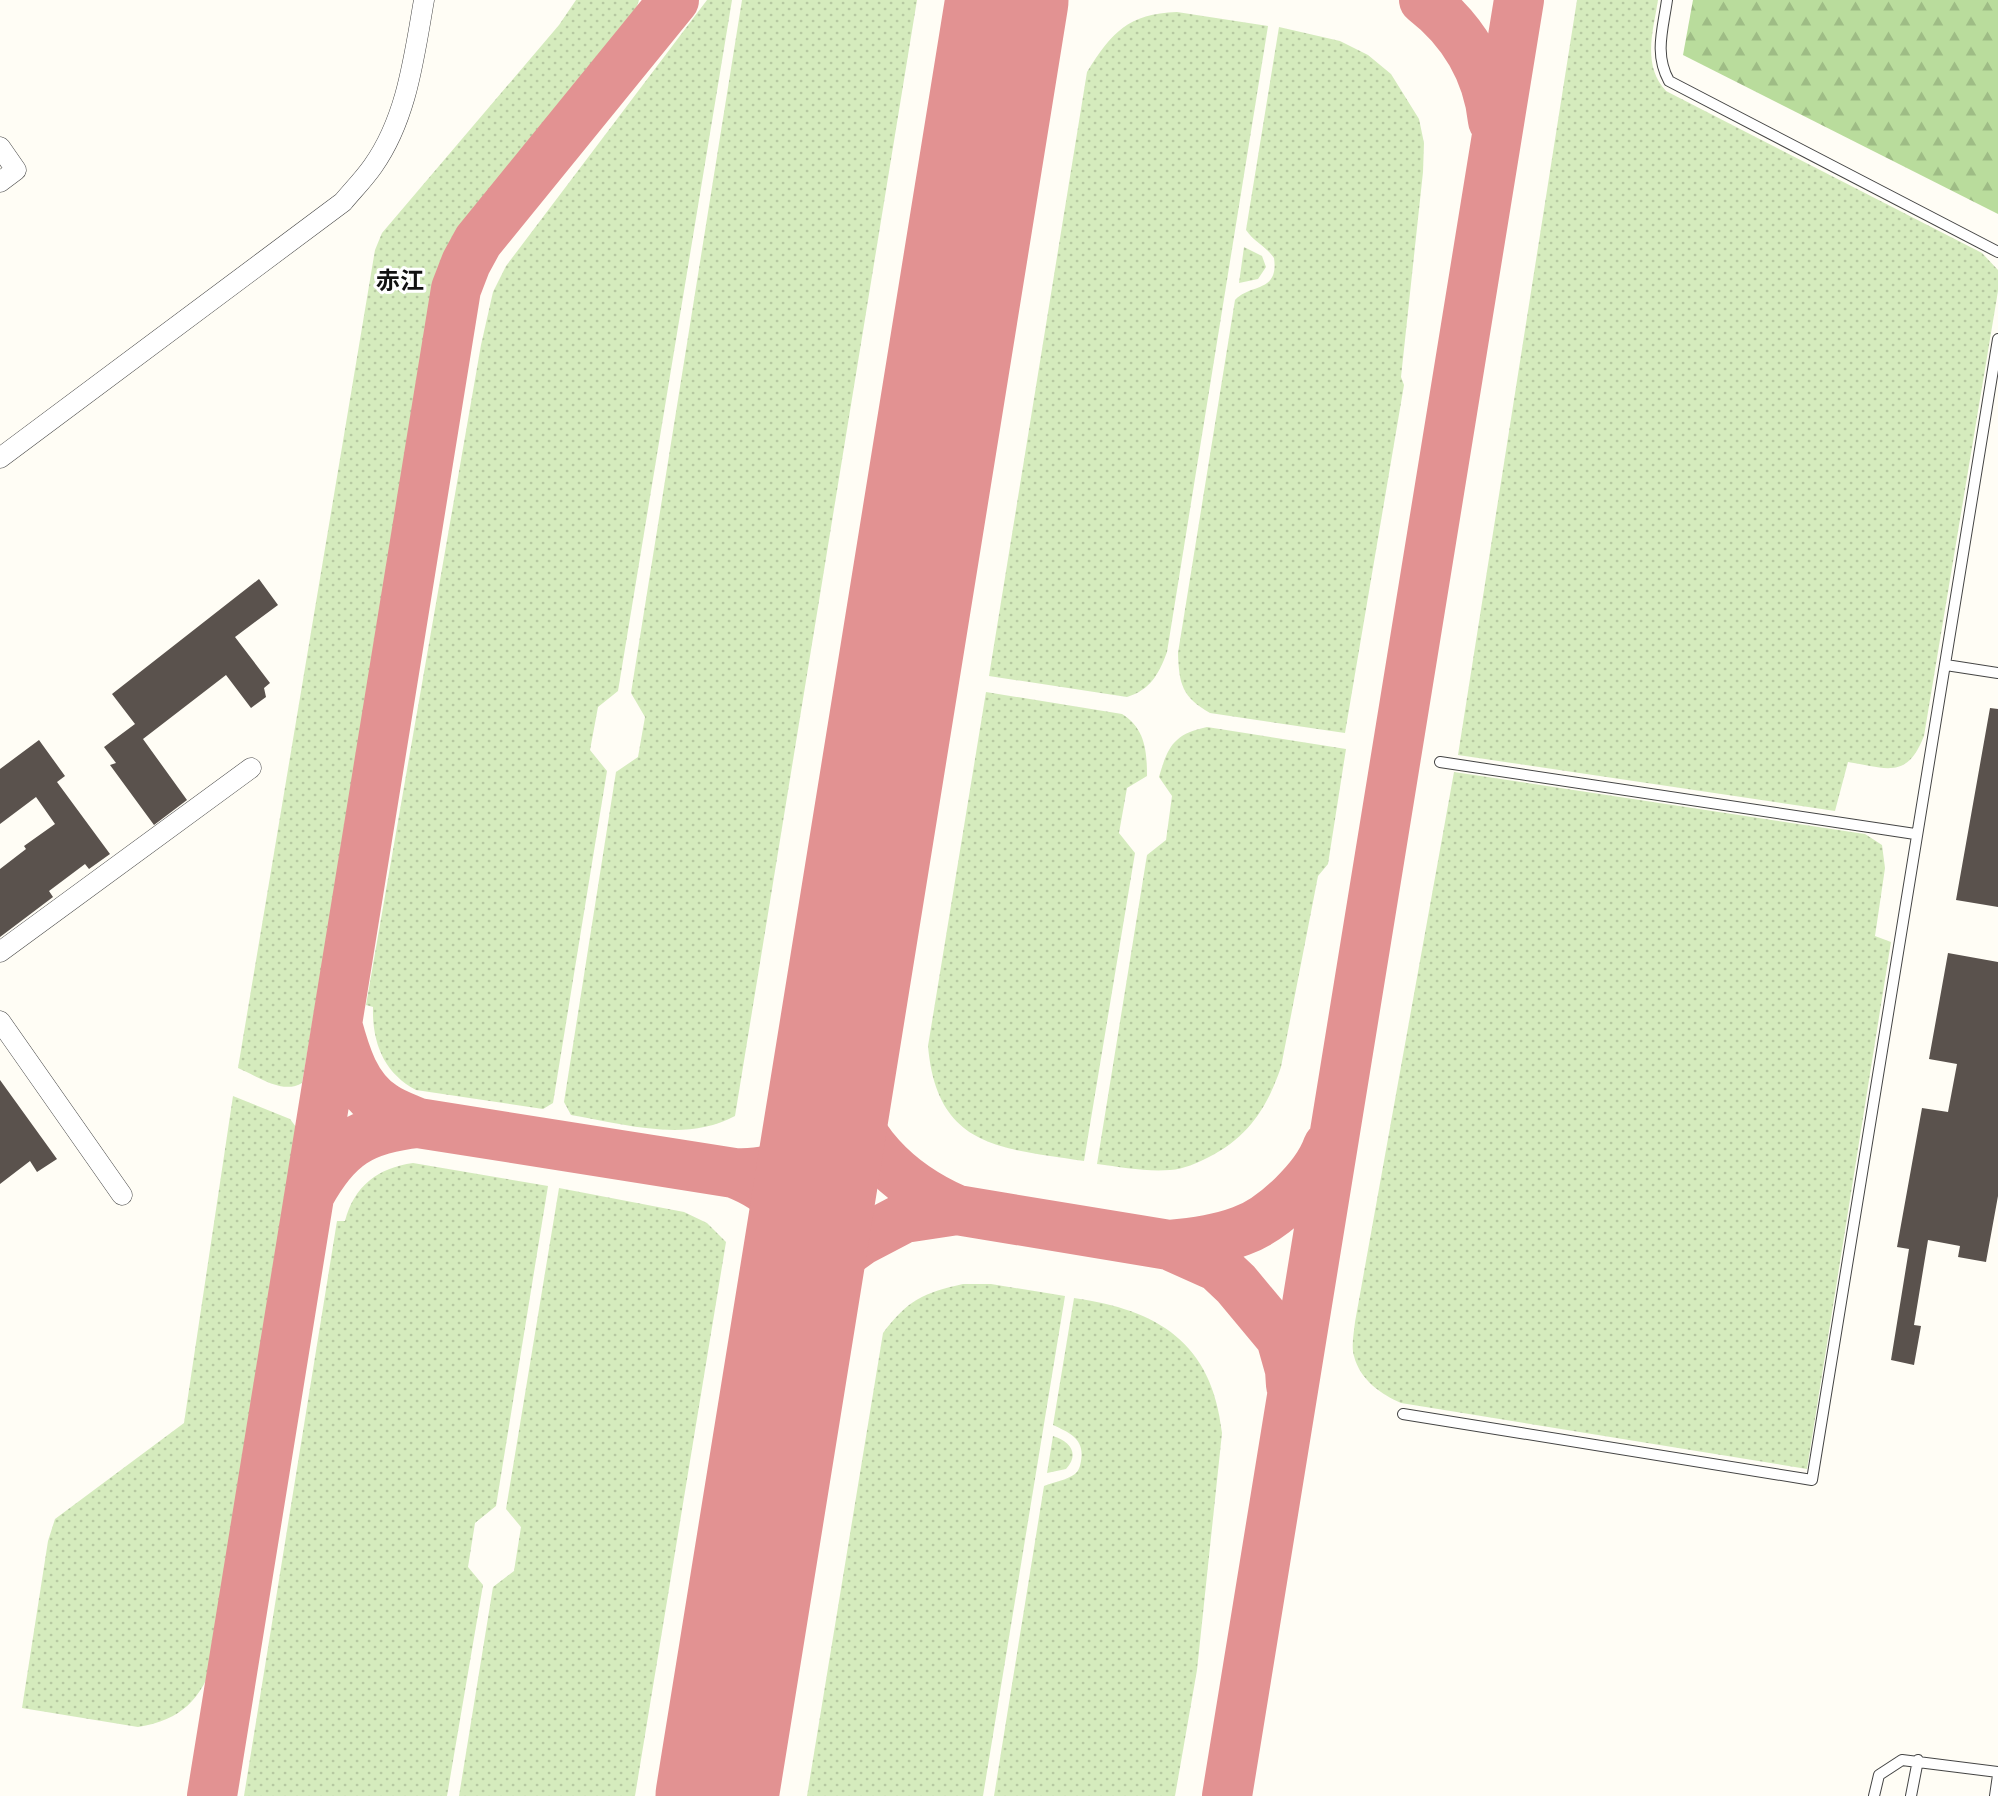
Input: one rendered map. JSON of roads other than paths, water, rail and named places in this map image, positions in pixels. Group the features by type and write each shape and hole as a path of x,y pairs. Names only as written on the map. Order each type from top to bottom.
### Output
{"street":[{"path":"0,458 343,202 374,165 397,120 410,81 424,0"},
{"path":"0,147 16,170 0,182"},
{"path":"0,952 251,768"},
{"path":"0,1021 122,1195"}],"lane":[{"path":"1667,0 1659,52 1661,67 1670,81 1998,252"},
{"path":"1403,1414 1812,1480 1915,834 1946,665 1998,339"},
{"path":"1946,665 1998,673"},
{"path":"1440,762 1915,834"},
{"path":"1874,1796 1880,1775 1889,1766 1902,1760 1918,1760 1998,1774 1995,1796"},
{"path":"1911,1796 1918,1760"}],"district":[{"name":"赤江","path":"400,280"}]}
